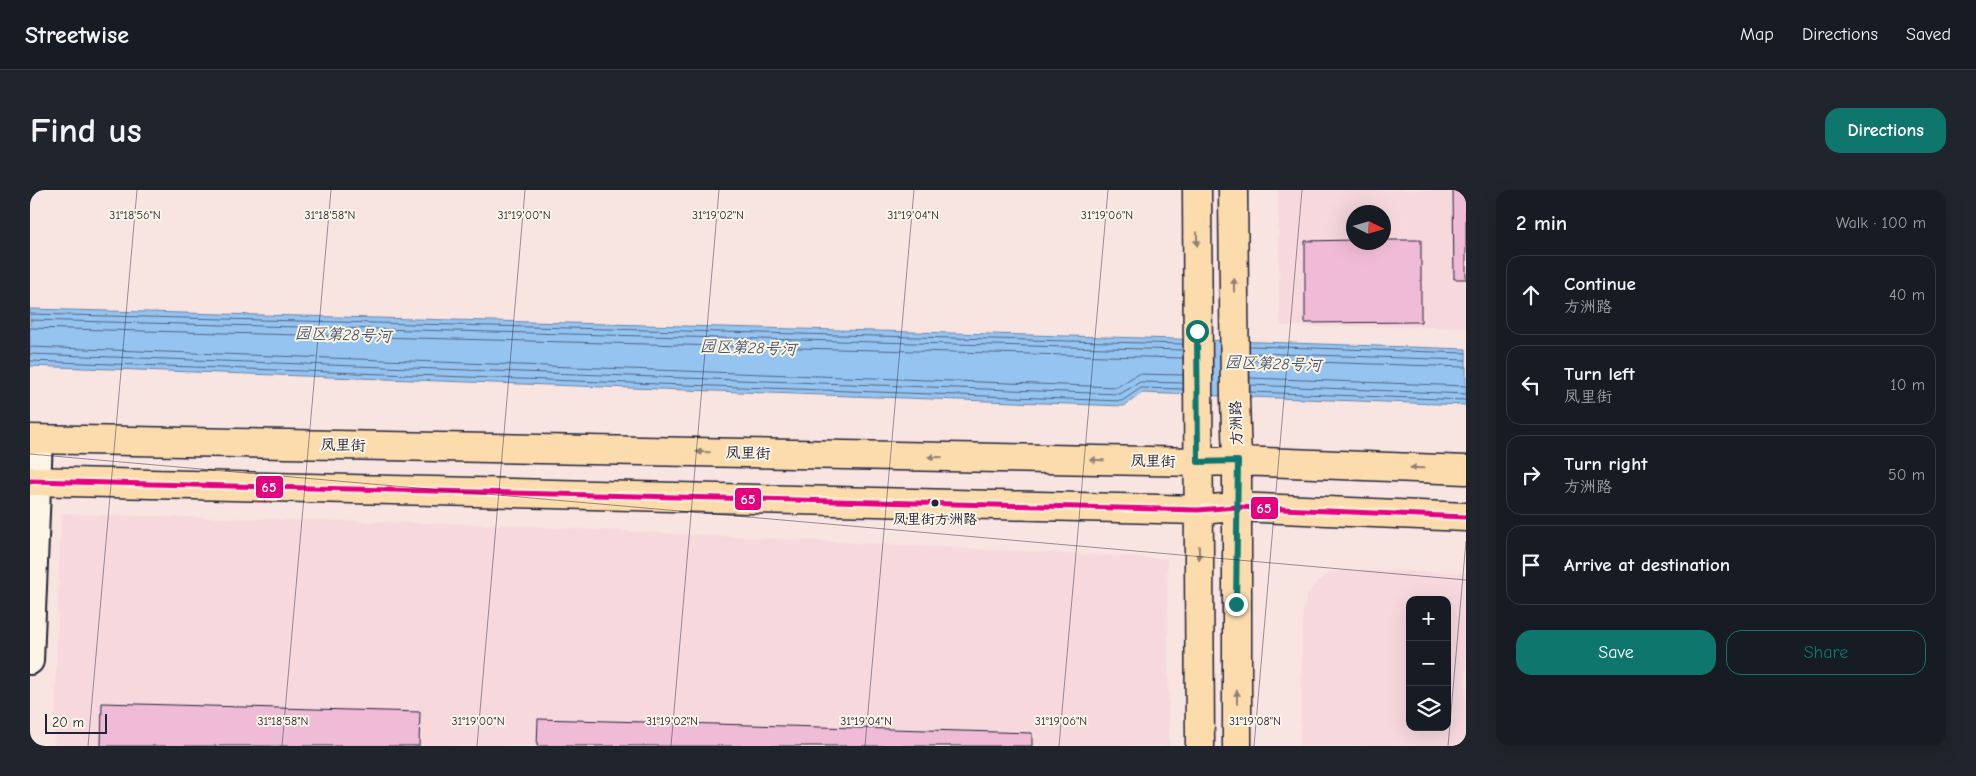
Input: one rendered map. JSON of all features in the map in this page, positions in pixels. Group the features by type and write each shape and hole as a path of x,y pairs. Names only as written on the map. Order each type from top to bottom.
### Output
{"main road":[{"path":"1197,190 1200,746"},
{"name":"方洲路","path":"1233,190 1235,398 1238,461 1237,746"},
{"name":"凤里街","path":"34,439 1198,462 1238,461 1466,470"},
{"path":"34,481 1198,510 1237,508 1466,517"}],"street":[{"path":"30,660 34,439"}],"shaded area":[{"path":"1278,190 1466,190 1466,327 1280,326"},
{"path":"61,514 500,525 1167,559 1169,746 54,746"},
{"path":"1342,570 1466,573 1466,746 1300,746 1303,611 1307,595 1316,583 1328,574"}],"water":[{"name":"园区第28号河","path":"30,309 1143,338 1466,349 1466,405 1142,393 1124,406 30,366"}],"building":[{"path":"1453,190 1466,190 1466,279 1454,279"},
{"path":"1346,240 1346,250 1391,250 1391,240 1421,240 1421,322 1305,323 1305,241"},
{"path":"102,703 420,712 419,746 101,746"},
{"path":"538,719 1032,733 1032,746 537,746"}],"transit line":[{"name":"65","path":"30,481 1198,510 1237,507 1466,517"}],"place":[{"name":"凤里街方洲路","path":"935,503"}],"route":[{"path":"1197,331 1198,462 1238,461 1236,604"}]}
